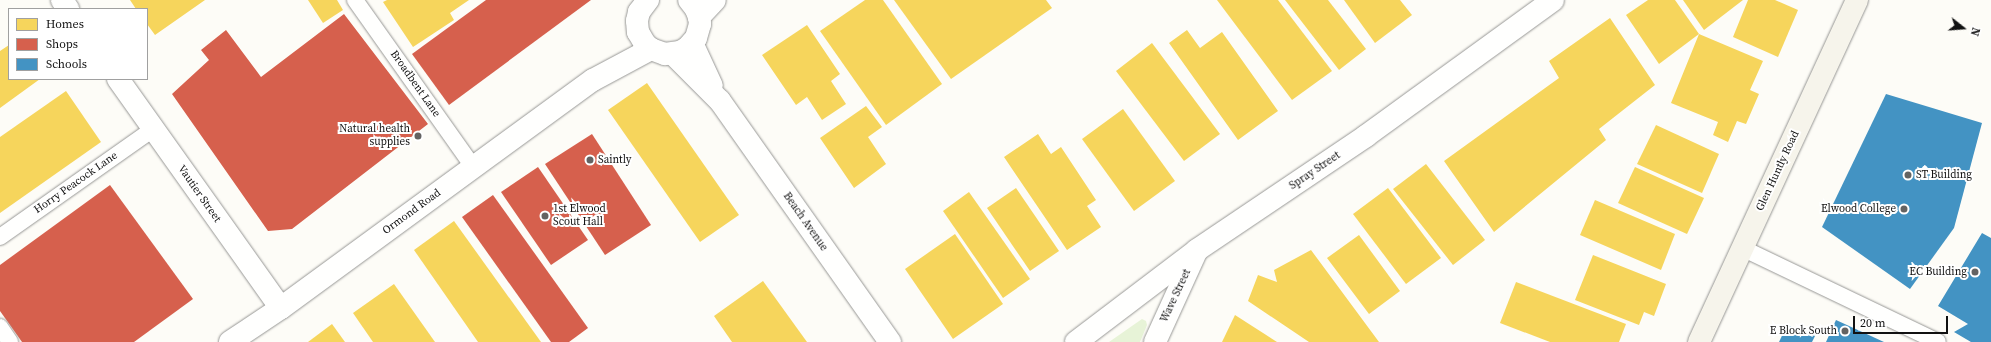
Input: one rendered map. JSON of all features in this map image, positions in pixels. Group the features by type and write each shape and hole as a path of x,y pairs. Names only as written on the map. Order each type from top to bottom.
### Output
{"main road":[{"name":"Glen Huntly Road","path":"1699,342 1857,0"}],"street":[{"path":"645,1 639,12 637,21 644,40 665,54 673,54 680,52 692,43 698,31 694,9 715,0"},
{"name":"Spray Street","path":"1076,342 1197,250 1366,136 1553,0"},
{"name":"Ormond Road","path":"230,342 281,308 474,168 593,80 644,40"},
{"name":"Beach Avenue","path":"692,43 720,101 890,342"},
{"name":"Beach Avenue","path":"673,54 720,101"},
{"name":"Vautier Street","path":"119,80 281,308"},
{"name":"Wave Street","path":"1155,342 1197,250"}],"lane":[{"name":"Broadbent Lane","path":"355,0 474,168"},
{"name":"Horry Peacock Lane","path":"0,237 153,129"},
{"path":"1742,248 1938,342"},
{"path":"0,327 10,342"}],"green space":[{"path":"1142,319 1146,321 1147,325 1140,342 1109,342"}],"building: Homes":[{"path":"130,0 205,0 155,35 148,25 148,8 135,8"},
{"path":"308,0 337,0 343,10 323,23"},
{"path":"387,0 469,0 450,13 454,20 413,47 383,2"},
{"path":"865,0 883,0 942,84 886,125 820,31"},
{"path":"894,0 1046,0 1052,8 951,79"},
{"path":"1217,0 1278,0 1332,71 1292,100"},
{"path":"1285,0 1328,0 1366,49 1339,70"},
{"path":"1344,0 1400,0 1412,15 1375,43"},
{"path":"1648,0 1675,0 1699,34 1659,64 1626,15"},
{"path":"1683,0 1743,0 1704,30"},
{"path":"1748,0 1775,0 1798,10 1778,57 1733,37"},
{"path":"1610,18 1655,85 1599,129 1606,140 1494,232 1444,161 1559,78 1549,61"},
{"path":"807,25 840,74 831,81 846,104 822,120 807,97 796,105 762,55"},
{"path":"1187,30 1200,48 1222,32 1278,111 1238,140 1169,43"},
{"path":"1699,34 1763,61 1750,90 1759,94 1746,124 1737,121 1728,142 1713,135 1718,122 1671,103"},
{"path":"1152,43 1220,134 1184,161 1116,71"},
{"path":"8,46 8,80 39,80 0,108 0,51"},
{"path":"647,83 739,215 700,242 608,110"},
{"path":"66,91 101,142 0,213 0,137"},
{"path":"866,106 882,127 868,137 886,164 854,188 820,138"},
{"path":"1123,109 1175,181 1134,211 1082,139"},
{"path":"1656,125 1719,154 1702,193 1637,164"},
{"path":"1038,134 1051,154 1061,147 1096,200 1087,206 1101,227 1067,250 1004,157"},
{"path":"1426,164 1485,240 1453,265 1393,189"},
{"path":"1635,167 1704,198 1687,234 1618,203"},
{"path":"1016,188 1059,251 1030,271 987,208"},
{"path":"1388,188 1441,258 1406,284 1353,214"},
{"path":"969,192 1030,279 1003,298 943,211"},
{"path":"1595,200 1675,234 1661,270 1580,235"},
{"path":"454,221 541,342 478,342 414,250"},
{"path":"955,234 1003,304 953,339 905,269"},
{"path":"1359,235 1400,291 1369,314 1327,258"},
{"path":"1311,250 1379,342 1309,342 1248,301 1258,275 1277,282 1274,270"},
{"path":"1593,255 1666,284 1654,316 1644,312 1639,325 1575,300"},
{"path":"763,281 807,342 732,342 714,316"},
{"path":"1516,282 1626,324 1619,342 1550,342 1500,323"},
{"path":"394,284 435,342 373,342 353,313"},
{"path":"1235,315 1277,342 1222,342"},
{"path":"332,324 345,342 308,342"}],"building: Shops":[{"path":"486,0 591,0 449,105 412,54"},
{"path":"344,14 428,124 292,229 268,231 172,94 209,60 201,50 226,30 261,77"},
{"path":"592,134 651,225 605,255 545,164"},
{"name":"1st Elwood Scout Hall","path":"538,167 588,240 551,265 501,192"},
{"path":"110,185 193,299 134,342 22,342 0,311 0,265"},
{"path":"493,195 588,328 569,342 551,342 462,217"}],"building: Schools":[{"name":"ST Building","path":"1886,94 1982,123 1954,228 1910,289 1822,227"},
{"name":"EC Building","path":"1982,233 1991,238 1991,342 1971,342 1954,332 1968,324 1938,306"},
{"name":"E Block South","path":"1836,320 1884,342 1826,342"},
{"path":"1787,325 1815,336 1812,342 1779,342"}],"place":[{"name":"Natural health supplies","path":"418,136"},
{"name":"Saintly","path":"590,160"},
{"name":"ST Building","path":"1908,175"},
{"name":"Elwood College","path":"1904,209"},
{"name":"1st Elwood Scout Hall","path":"545,216"},
{"name":"EC Building","path":"1975,272"},
{"name":"E Block South","path":"1845,331"}]}
